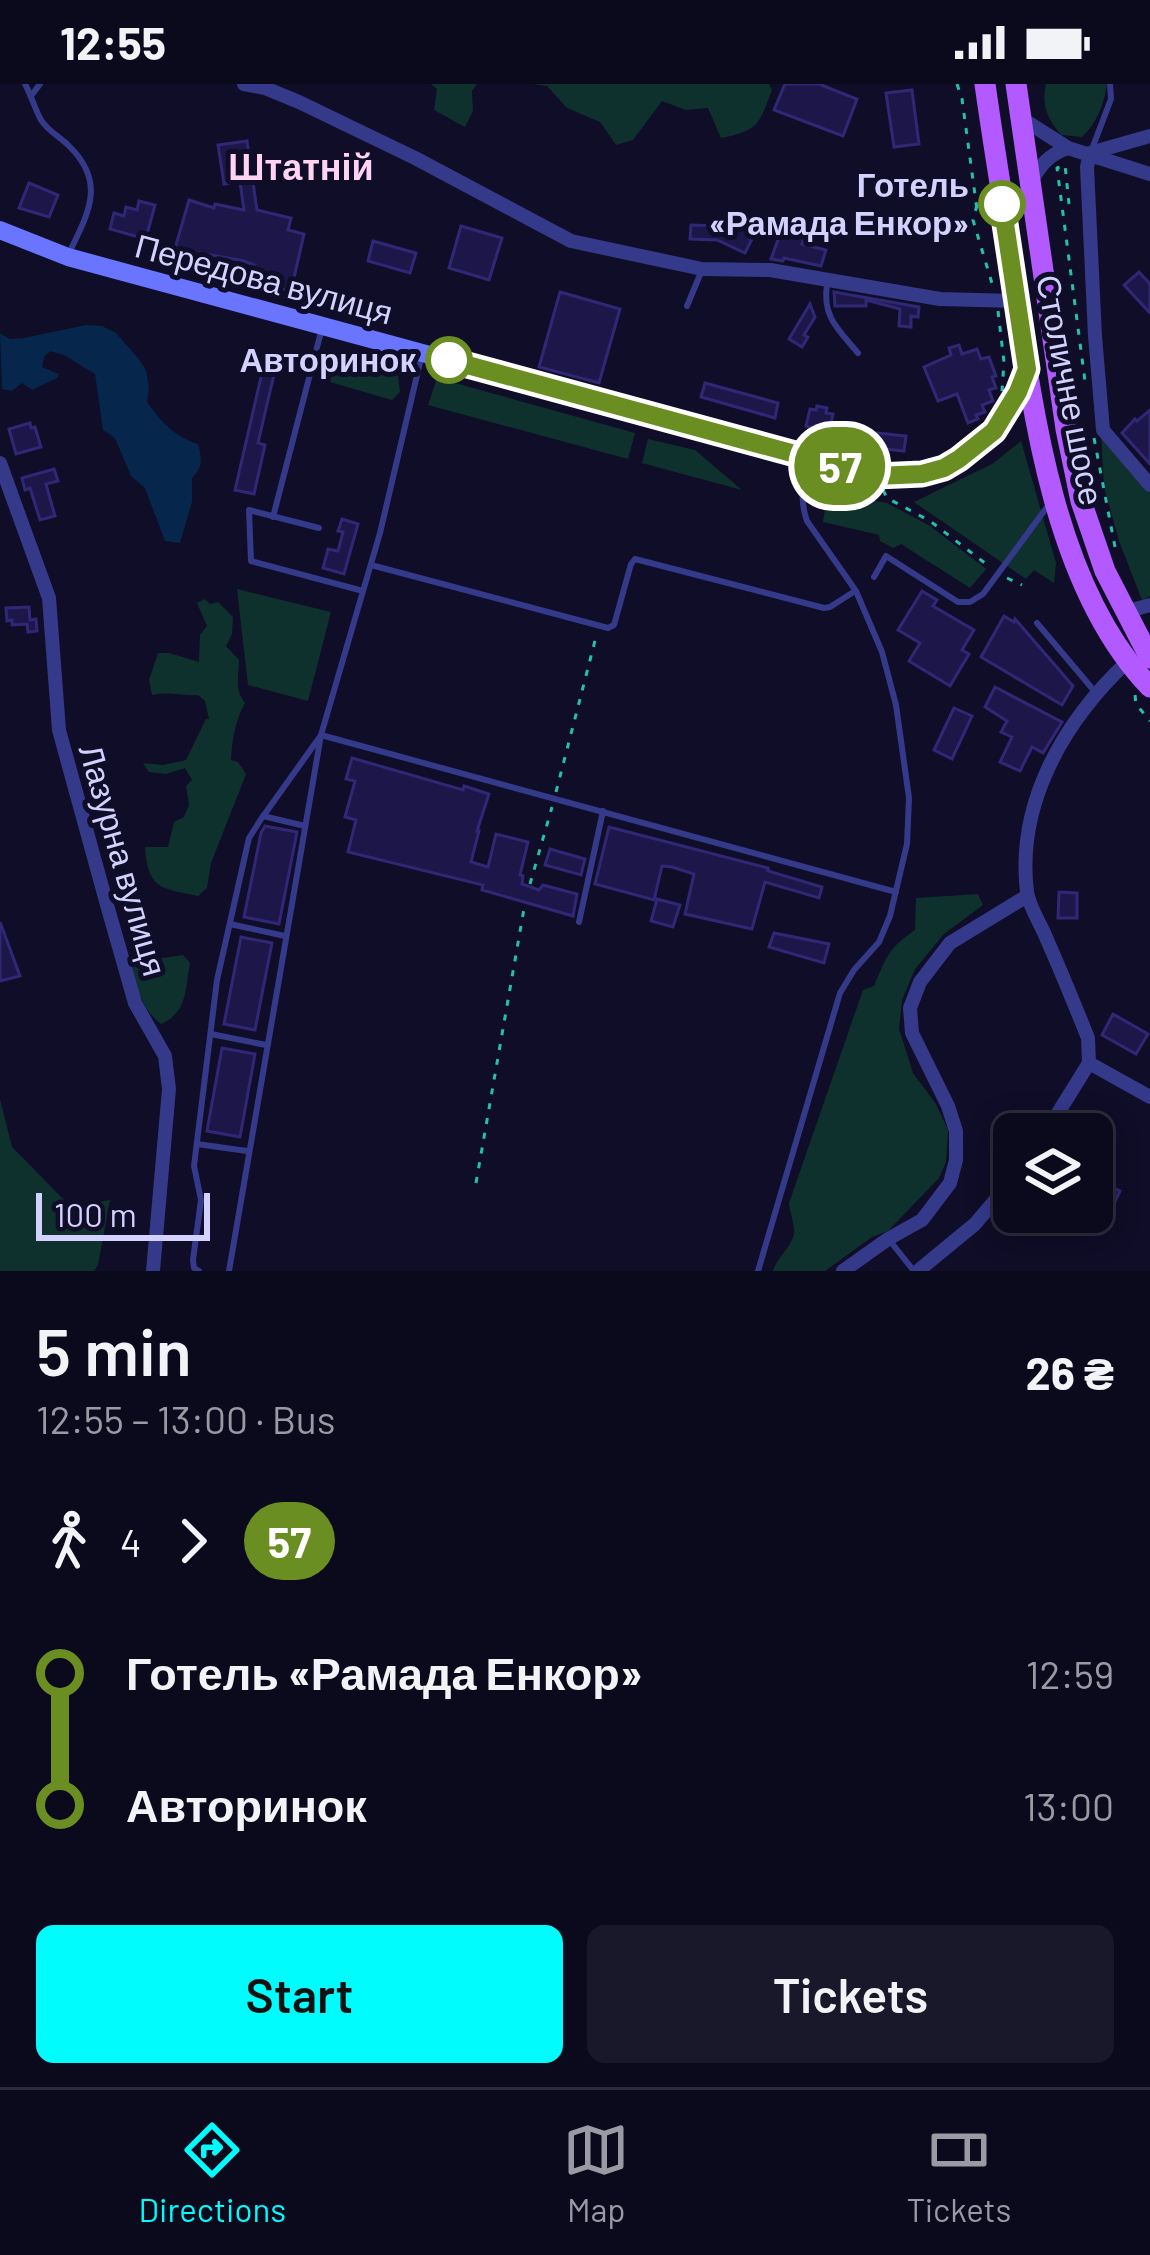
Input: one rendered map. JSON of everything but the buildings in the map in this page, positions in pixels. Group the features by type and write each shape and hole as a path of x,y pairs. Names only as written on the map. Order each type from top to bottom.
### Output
{"main road":[{"name":"Столичне шосе","path":"1021,95 1066,429 1081,501 1125,612 1141,672"},
{"name":"Столичне шосе","path":"984,96 1007,302 1027,369 1054,496 1083,585 1141,672"},
{"path":"1027,369 1044,378 1051,376 1058,361"}],"street":[{"path":"244,84 299,102 571,241 702,269 770,270 940,299 1007,302"},
{"path":"1021,95 1041,134 1068,148 1150,174"},
{"path":"1090,153 1146,139"},
{"path":"1030,181 1052,153 1068,148"},
{"path":"1090,153 1090,242 1103,430 1150,485"},
{"name":"Передова вулиця","path":"0,230 68,257 876,476 922,474 959,459 994,431 1027,369"},
{"name":"Лазурна вулиця","path":"0,463 49,598 59,730 95,861 136,1003 165,1056 169,1089 152,1271"},
{"path":"1125,612 1150,604"},
{"path":"1058,1113 1089,1063 1088,1038 1028,896 1027,849 1038,788 1096,693 1141,672"},
{"path":"843,1271 922,1220 950,1183 956,1131 912,1033 910,1008 920,982 950,943 1028,896"},
{"path":"1089,1063 1150,1097"},
{"path":"916,1271 975,1224 993,1203"}],"lane":[{"path":"26,84 42,122 83,163 92,188 91,203 68,257"},
{"path":"32,96 40,84"},
{"path":"1090,153 1111,99 1110,84"},
{"path":"687,306 702,269"},
{"path":"827,282 828,316 857,353"},
{"path":"274,517 322,328"},
{"path":"229,1271 321,735 370,565 422,352"},
{"path":"758,1271 841,993 879,942 908,844 909,798 887,669 856,590 807,521 801,498 811,457"},
{"path":"874,577 886,556 958,602 970,602 983,594 1054,496"},
{"path":"319,528 249,510 250,561 363,591"},
{"path":"370,565 611,628 634,560 824,608 856,590"},
{"path":"1037,623 1096,693"},
{"path":"321,735 896,892"},
{"path":"199,1271 193,1260 201,1200 194,1166 217,980 249,838 321,735"},
{"path":"579,922 603,811"},
{"path":"263,816 305,826"},
{"path":"230,924 285,936"},
{"path":"211,1034 266,1046"},
{"path":"197,1144 249,1151"},
{"path":"888,1239 916,1271"}],"path":[{"path":"957,84 978,218"},
{"path":"1065,165 1076,166"},
{"path":"1066,177 1069,203"},
{"path":"977,206 973,220 1007,302 1002,392"},
{"path":"876,476 887,498 930,521 992,568"},
{"path":"1005,578 1022,585"},
{"path":"530,884 598,626"},
{"path":"1141,672 1136,704 1150,721"},
{"path":"476,1183 524,903"}],"green space":[{"path":"431,84 477,84 465,127 434,110 437,89"},
{"path":"533,84 769,84 772,90 760,118 743,132 721,138 708,108 686,110 662,101 633,140 616,145 600,122 567,108 547,86"},
{"path":"1046,84 1107,84 1099,113 1082,137 1061,135 1052,123 1045,106"},
{"path":"322,354 398,376 400,392 392,400 316,378"},
{"path":"437,378 635,433 628,459 428,405"},
{"path":"1101,433 1150,488 1150,596 1142,600 1104,487"},
{"path":"648,439 695,450 742,490 642,463"},
{"path":"1021,441 1056,563 1054,583 1034,570 1026,579 914,502 992,464"},
{"path":"835,494 887,503 930,526 986,569 970,588 901,544 893,548 880,541 879,535 823,522 827,498"},
{"path":"237,589 331,612 308,701 248,685"},
{"path":"205,599 210,604 218,602 233,617 226,646 239,660 238,688 245,703 231,760 246,774 211,863 207,888 198,896 158,884 149,871 145,847 168,847 174,822 184,817 189,805 186,786 192,780 185,768 166,774 149,772 143,763 186,760 209,719 205,701 198,695 152,695 149,680 158,653 199,662 200,635 207,626 197,603"},
{"path":"978,894 983,905 944,934 915,969 902,1000 899,1029 913,1073 948,1130 946,1162 939,1178 888,1231 825,1271 773,1271 794,1234 789,1203 863,990 874,986 889,954 915,930 916,898"},
{"path":"183,955 190,963 184,999 161,1024 144,1004 129,963"},
{"path":"0,1099 12,1147 70,1206 110,1200 94,1271 0,1271"}],"water":[{"path":"86,325 116,333 146,370 147,402 152,409 175,432 198,444 201,462 192,478 192,502 180,543 165,541 145,488 131,476 115,438 103,430 95,374 50,351 42,367 59,374 57,378 32,390 22,383 12,391 2,389 0,333 10,339 24,338"}],"bus line":[{"name":"57","path":"449,360 876,476 944,468 994,431 1027,369 1002,204"}],"place":[{"name":"Готель «Рамада Енкор»","path":"1002,204"},
{"name":"Авторинок","path":"449,360"}],"district":[{"name":"Штатній","path":"301,167"}]}
